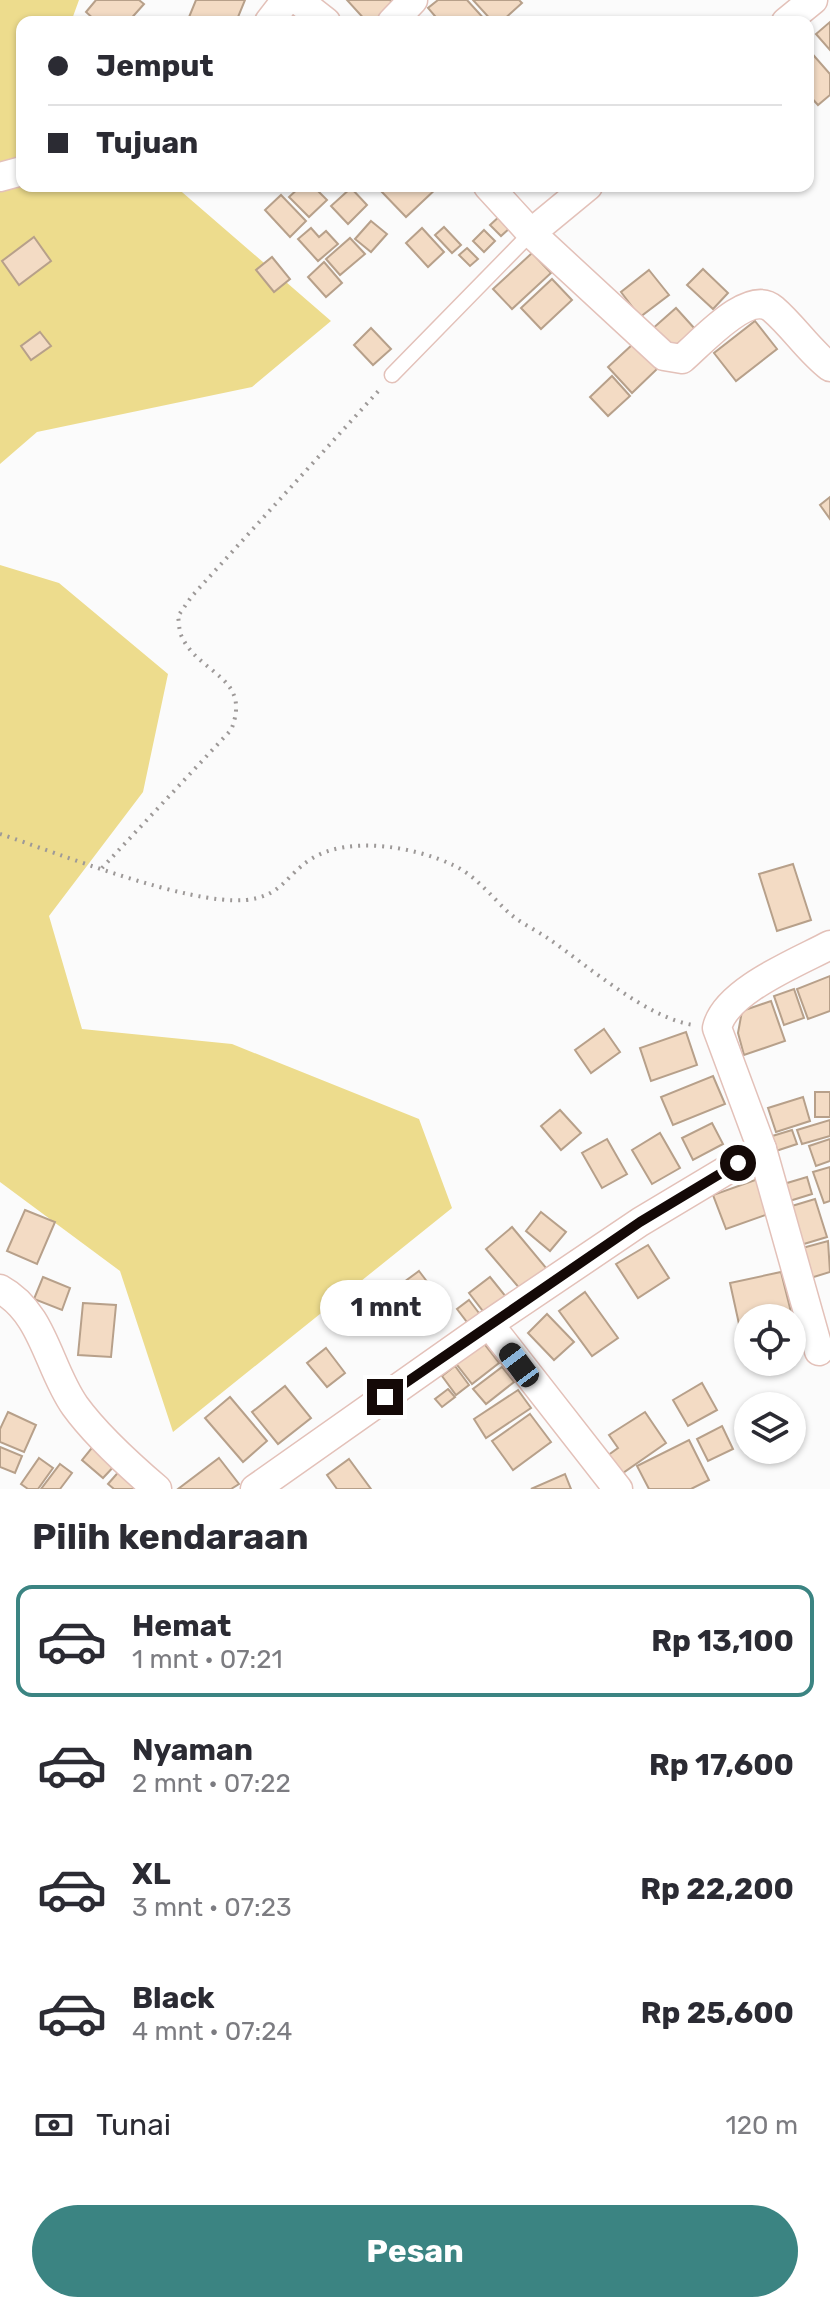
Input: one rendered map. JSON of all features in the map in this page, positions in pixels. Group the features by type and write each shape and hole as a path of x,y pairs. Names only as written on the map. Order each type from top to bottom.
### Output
{"street":[{"path":"274,16 286,0"},
{"path":"298,0 318,16"},
{"path":"398,16 413,0"},
{"path":"793,16 813,0"},
{"path":"493,192 531,233 673,360 682,359 740,309 755,303 770,306 830,367"},
{"path":"531,233 581,192"},
{"path":"819,1351 762,1149 717,1028 720,1015 730,1003 830,945"},
{"path":"255,1489 640,1222 762,1149"},
{"path":"0,1289 14,1296 39,1330 61,1384 76,1408 148,1486"},
{"path":"489,1324 618,1489"}],"lane":[{"path":"392,375 531,233"}],"path":[{"path":"102,868 231,730 238,712 233,689 182,637 178,616 192,596 392,375"},
{"path":"0,834 194,894 246,900 270,895 311,859 342,848 400,848 454,865 490,892 510,914 667,1018 717,1028"}],"shaded area":[{"path":"0,0 79,0 73,16 16,16 16,192 182,192 331,321 252,387 37,432 0,464"},
{"path":"0,565 59,583 168,674 143,792 49,916 82,1029 232,1044 419,1119 452,1208 173,1432 120,1271 0,1182"}],"building":[{"path":"96,0 139,0 144,4 133,16 90,16 86,12"},
{"path":"196,0 245,0 238,16 189,16"},
{"path":"347,0 390,0 396,7 386,16 362,16"},
{"path":"438,0 467,0 482,16 435,16 428,8"},
{"path":"473,0 519,0 522,3 508,16 488,16"},
{"path":"830,22 830,50 816,34"},
{"path":"814,56 830,74 830,95 818,105 814,101"},
{"path":"294,192 319,192 327,200 309,217 289,197"},
{"path":"347,192 355,192 367,205 348,224 331,206"},
{"path":"382,192 433,192 406,217"},
{"path":"281,195 306,221 290,237 265,210"},
{"path":"501,215 512,226 501,236 490,225"},
{"path":"371,221 387,234 371,252 355,239"},
{"path":"444,227 461,245 452,253 435,235"},
{"path":"311,228 319,237 326,231 338,244 318,261 298,239"},
{"path":"422,228 444,252 428,267 406,243"},
{"path":"484,230 495,241 484,252 473,241"},
{"path":"34,237 51,261 19,285 2,261"},
{"path":"350,238 365,254 340,275 326,259"},
{"path":"467,248 478,259 470,266 459,255"},
{"path":"532,253 551,273 512,309 493,289"},
{"path":"272,257 290,279 274,292 256,270"},
{"path":"324,262 342,283 326,297 308,277"},
{"path":"703,269 728,293 713,309 687,285"},
{"path":"649,270 669,295 640,317 621,292"},
{"path":"552,279 572,300 541,329 521,308"},
{"path":"676,308 695,329 669,351 651,330"},
{"path":"755,321 777,349 736,381 714,353"},
{"path":"371,328 391,349 373,365 354,345"},
{"path":"40,332 51,346 31,360 21,346"},
{"path":"633,344 657,369 632,393 608,367"},
{"path":"612,376 630,396 608,416 590,397"},
{"path":"830,497 830,519 820,505"},
{"path":"793,864 811,920 777,931 759,874"},
{"path":"830,976 830,1011 808,1019 797,989"},
{"path":"794,989 804,1018 784,1025 774,996"},
{"path":"771,1001 785,1041 744,1055 738,1033 742,1011"},
{"path":"604,1029 620,1052 591,1073 575,1050"},
{"path":"686,1032 697,1065 651,1081 640,1048"},
{"path":"713,1076 725,1104 673,1125 661,1097"},
{"path":"815,1092 830,1092 830,1117 815,1117"},
{"path":"803,1097 810,1121 776,1132 768,1108"},
{"path":"560,1110 581,1133 561,1150 541,1126"},
{"path":"830,1120 830,1136 802,1144 797,1130"},
{"path":"712,1123 723,1144 693,1160 682,1138"},
{"path":"792,1130 797,1144 773,1152 769,1137"},
{"path":"660,1133 680,1168 652,1184 632,1150"},
{"path":"607,1139 627,1174 602,1188 582,1153"},
{"path":"830,1139 830,1161 816,1166 809,1146"},
{"path":"830,1167 830,1201 824,1203 813,1172"},
{"path":"807,1177 812,1194 783,1203 777,1186"},
{"path":"758,1179 771,1213 726,1229 713,1195"},
{"path":"815,1199 827,1237 794,1247 782,1209"},
{"path":"25,1210 55,1222 37,1264 7,1251"},
{"path":"541,1212 566,1232 550,1251 526,1231"},
{"path":"512,1227 547,1269 521,1290 486,1249"},
{"path":"828,1241 830,1272 804,1280 795,1250"},
{"path":"648,1245 669,1278 638,1298 616,1264"},
{"path":"419,1271 441,1300 412,1323 389,1293"},
{"path":"781,1272 789,1304 735,1304 730,1283"},
{"path":"43,1277 70,1288 62,1310 34,1299"},
{"path":"490,1277 507,1298 486,1315 469,1293"},
{"path":"585,1292 618,1338 592,1356 559,1311"},
{"path":"469,1300 482,1317 470,1326 457,1309"},
{"path":"83,1303 116,1305 111,1357 78,1355"},
{"path":"547,1314 574,1342 554,1360 528,1333"},
{"path":"482,1341 499,1363 472,1384 454,1361"},
{"path":"326,1348 345,1373 327,1387 307,1363"},
{"path":"455,1366 469,1385 456,1395 442,1376"},
{"path":"502,1367 514,1382 486,1404 473,1389"},
{"path":"702,1383 717,1410 688,1426 673,1400"},
{"path":"285,1386 311,1418 278,1444 252,1412"},
{"path":"448,1389 455,1397 442,1407 435,1399"},
{"path":"518,1390 531,1408 486,1438 474,1419"},
{"path":"230,1397 267,1441 243,1462 205,1418"},
{"path":"8,1412 36,1425 24,1452 0,1442 0,1429"},
{"path":"645,1412 666,1443 620,1475 607,1456 618,1448 609,1435"},
{"path":"530,1414 551,1442 513,1470 492,1441"},
{"path":"722,1426 733,1449 708,1461 697,1439"},
{"path":"689,1440 709,1480 691,1489 649,1489 637,1466"},
{"path":"95,1444 117,1463 103,1478 82,1460"},
{"path":"0,1447 22,1456 15,1473 0,1467"},
{"path":"39,1458 53,1468 38,1489 28,1489 21,1484"},
{"path":"219,1458 239,1484 231,1489 178,1489"},
{"path":"349,1459 371,1489 337,1489 327,1475"},
{"path":"60,1464 72,1473 60,1489 41,1489"},
{"path":"122,1468 139,1482 133,1489 114,1489 108,1484"},
{"path":"565,1474 571,1489 531,1489"}],"route":[{"path":"385,1397 640,1222 738,1163"}]}
